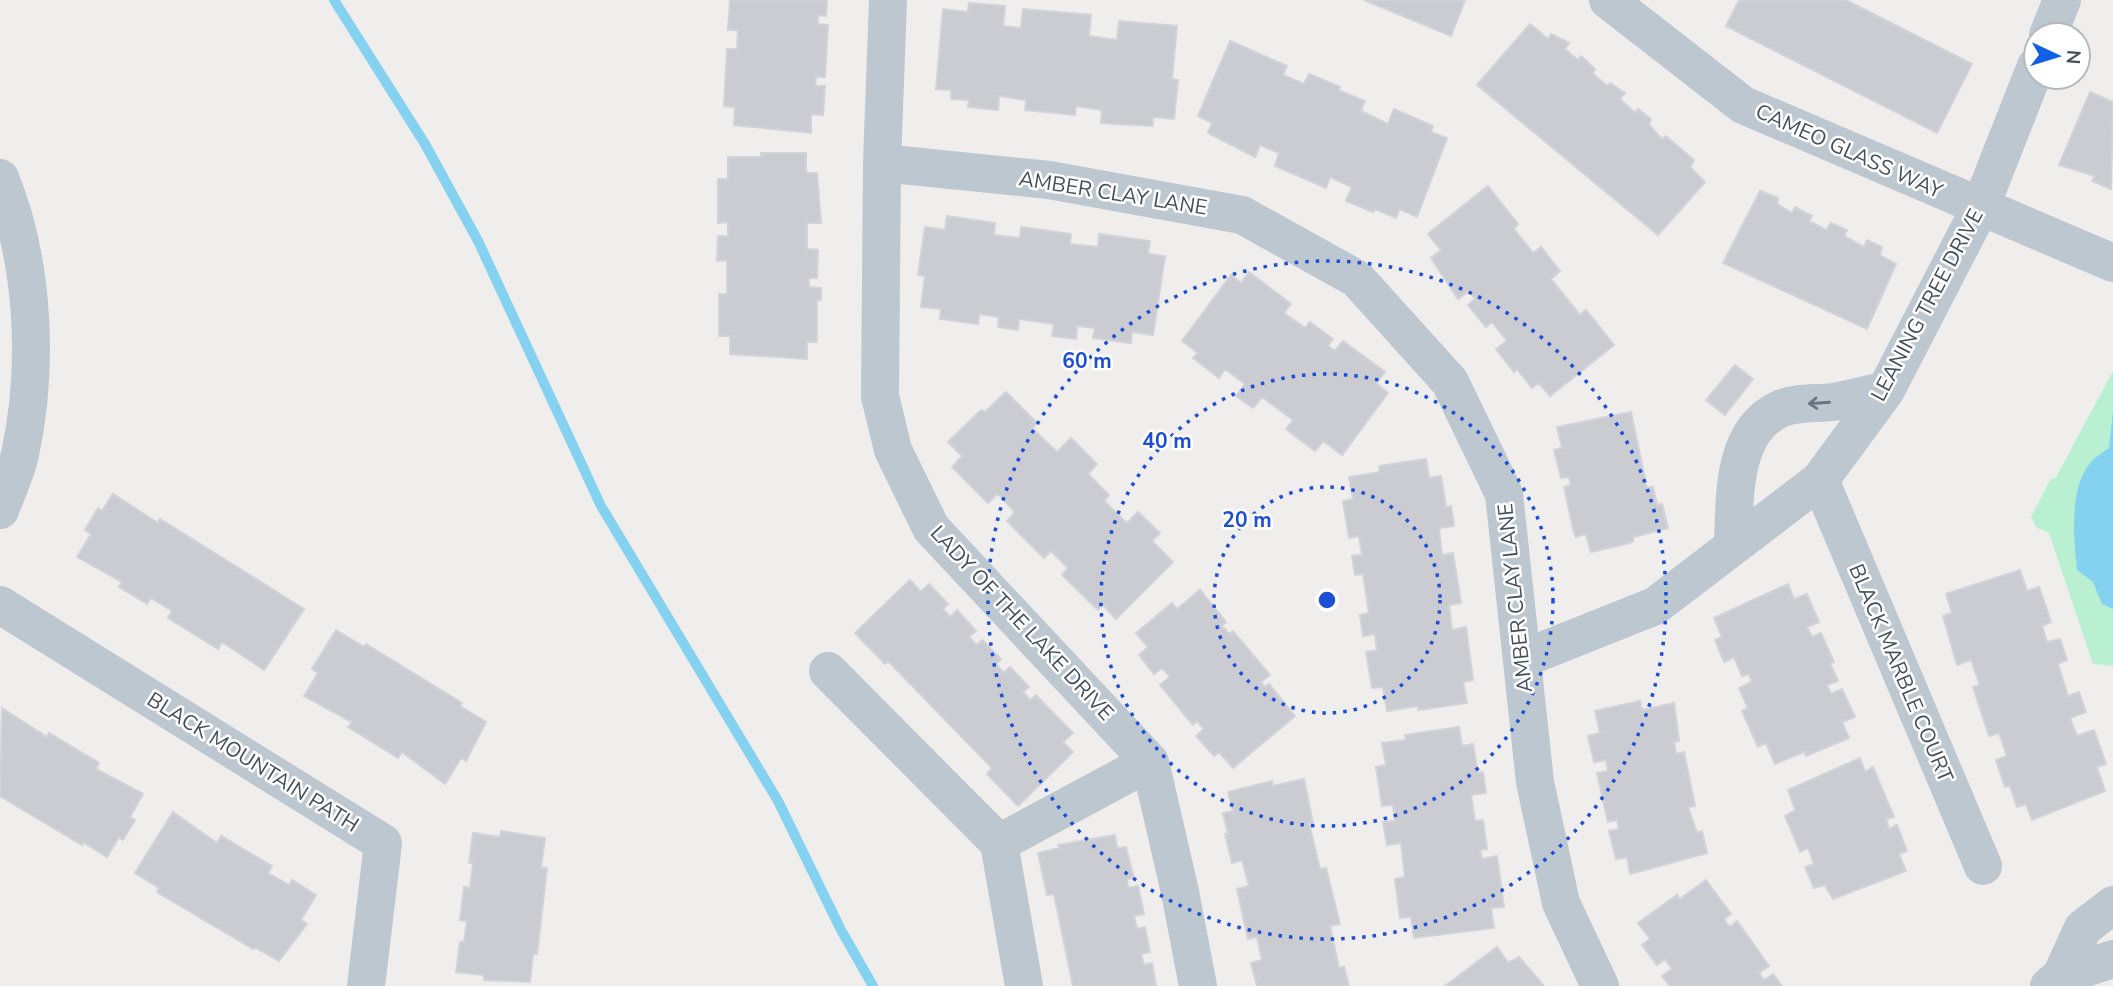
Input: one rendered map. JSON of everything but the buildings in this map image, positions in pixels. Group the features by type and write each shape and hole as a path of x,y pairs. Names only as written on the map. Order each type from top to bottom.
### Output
{"street":[{"name":"LADY OF THE LAKE DRIVE","path":"888,0 882,163 880,396 893,450 931,527 1150,762 1198,986"},
{"name":"CAMEO GLASS WAY","path":"1608,0 1743,105 2113,263"},
{"path":"2054,21 2062,0"},
{"name":"LEANING TREE DRIVE","path":"1522,659 1655,606 1820,480 1886,390 1980,208 2026,91"},
{"name":"AMBER CLAY LANE","path":"882,163 1049,180 1242,215 1357,279 1450,382 1504,494 1535,782 1561,903 1600,986"},
{"path":"0,178 19,246 29,308 30,385 20,456 0,510"},
{"path":"1733,545 1734,512 1744,447 1759,422 1781,408 1832,402 1886,390"},
{"name":"BLACK MARBLE COURT","path":"1820,480 1983,866"},
{"name":"BLACK MOUNTAIN PATH","path":"0,605 383,843 366,986"},
{"path":"828,671 999,843 1024,986"},
{"path":"999,843 1150,762"},
{"path":"2055,981 2084,928 2113,905"},
{"path":"2055,981 2113,959"}],"green space":[{"path":"2113,371 2113,666 2093,664 2051,539 2048,532 2037,528 2031,517 2051,478 2055,479"}],"water":[{"path":"2113,411 2113,609 2102,604 2093,582 2077,570 2074,531 2078,489 2090,463 2109,448"}],"waterway":[{"path":"334,0 425,144 478,241 601,506 778,801 841,930 873,986"}]}
